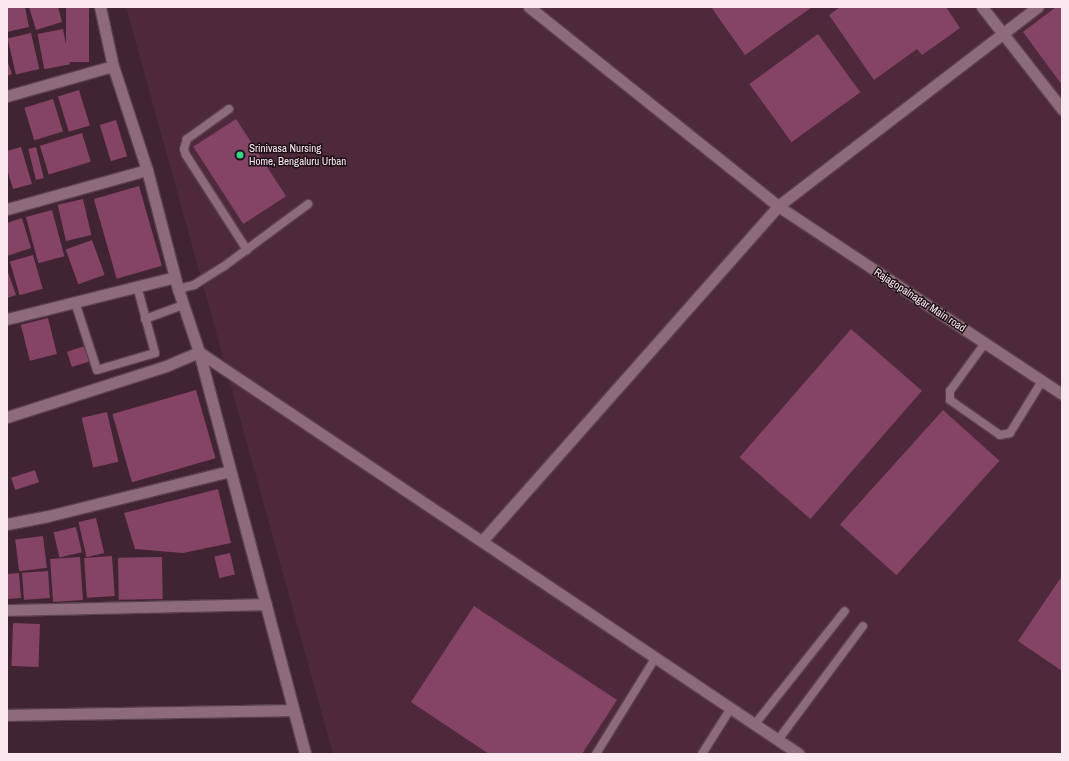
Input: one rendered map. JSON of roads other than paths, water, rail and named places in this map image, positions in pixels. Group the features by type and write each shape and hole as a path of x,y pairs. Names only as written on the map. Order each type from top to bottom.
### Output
{"street":[{"path":"100,7 113,66 147,170 178,289 200,352 305,754"},
{"name":"Rajagopalnagar Main road","path":"529,7 778,206 1062,394"},
{"path":"982,7 1062,109"},
{"path":"482,541 778,206 1037,7"},
{"path":"7,96 113,66"},
{"path":"7,209 147,170"},
{"path":"7,320 175,276"},
{"path":"200,352 799,754"},
{"path":"7,417 166,366 200,352"},
{"path":"7,524 48,516 230,471"},
{"path":"7,610 266,604"},
{"path":"7,715 294,710"}],"lane":[{"path":"229,109 187,139 184,149 186,155 246,250"},
{"path":"178,289 194,285 207,277 308,204"},
{"path":"75,302 97,370 155,353 137,286"},
{"path":"145,319 184,305"},
{"path":"985,343 950,391 950,400 1000,435 1010,433 1042,381"},
{"path":"755,724 845,611"},
{"path":"778,740 863,626"},
{"path":"596,754 656,658"},
{"path":"702,754 731,708"}],"place":[{"name":"Srinivasa Nursing Home, Bengaluru Urban","path":"240,155"}]}
